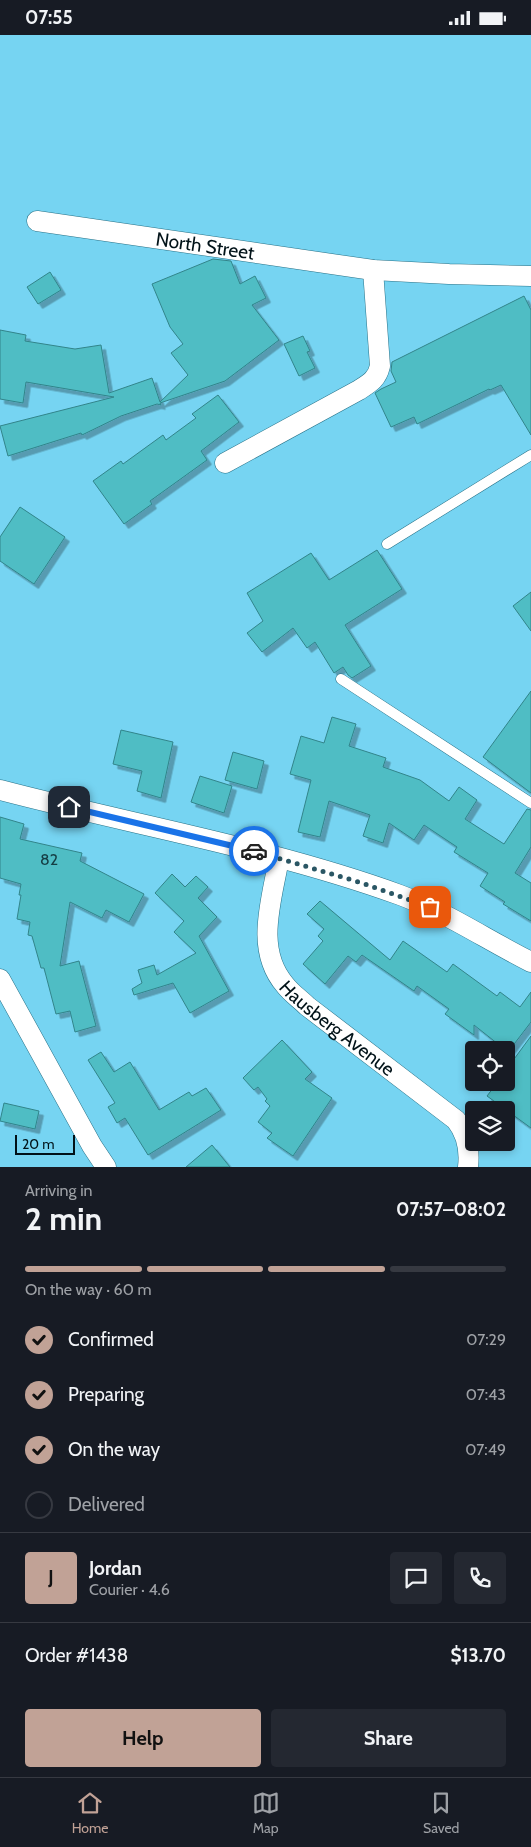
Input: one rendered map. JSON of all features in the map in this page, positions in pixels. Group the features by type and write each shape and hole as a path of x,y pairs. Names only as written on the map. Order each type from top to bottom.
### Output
{"street":[{"name":"North Street","path":"37,221 373,269 449,274 531,276"},
{"path":"225,463 359,390 374,379 380,366 373,269"},
{"path":"0,790 221,842 401,895 446,915 531,962"},
{"name":"Hausberg Avenue","path":"279,858 266,942 269,956 279,977 308,1006 456,1120 466,1138 469,1157 468,1167"},
{"path":"0,979 92,1146 106,1167"}],"lane":[{"path":"387,545 531,455"},
{"path":"341,679 531,803"}],"building":[{"path":"213,259 231,261 240,284 255,276 266,298 252,305 279,340 225,381 160,403 161,405 157,404 121,416 82,435 81,433 8,456 0,426 114,397 26,382 23,403 0,399 0,330 26,335 25,341 75,349 101,345 109,393 152,378 160,402 188,375 171,353 183,344 170,327 152,284"},
{"path":"50,272 61,290 38,304 27,287"},
{"path":"524,296 531,310 531,435 501,385 417,424 414,417 391,427 375,393 396,382 391,371 392,362"},
{"path":"303,336 310,351 307,352 315,368 299,376 284,344"},
{"path":"218,395 239,422 201,451 207,460 150,501 152,504 124,524 93,481 121,461 123,464 163,435 166,440 196,418 192,414"},
{"path":"20,507 65,537 34,584 0,561 0,537"},
{"path":"377,550 402,589 345,625 371,666 352,678 343,667 334,673 315,642 307,648 293,628 262,652 247,633 263,621 247,593 311,553 329,580"},
{"path":"531,592 531,631 513,606"},
{"path":"531,691 531,793 483,757"},
{"path":"332,717 356,724 349,746 386,758 383,767 420,780 449,801 459,787 477,800 465,819 504,844 527,809 531,810 531,847 515,873 531,883 531,921 503,904 505,902 480,886 488,873 454,852 457,847 424,825 414,840 389,823 383,843 363,836 370,815 329,801 320,837 298,832 311,780 290,774 301,736 324,743"},
{"path":"121,730 173,742 161,798 137,791 142,771 113,764"},
{"path":"233,752 264,761 257,789 225,780"},
{"path":"200,776 232,786 224,813 191,802"},
{"path":"0,817 24,824 20,839 82,853 80,861 144,894 129,922 106,910 102,918 70,902 60,966 79,961 96,1026 75,1032 70,1011 56,1014 44,968 41,968 32,936 28,935 30,922 17,919 21,884 0,878"},
{"path":"172,874 185,887 196,876 208,887 198,898 217,917 199,936 229,991 190,1013 173,983 134,995 132,989 142,983 138,970 154,965 157,975 196,953 174,932 184,921 155,893"},
{"path":"320,901 390,960 403,941 447,972 453,964 497,996 500,992 520,1007 531,992 531,1022 515,1043 515,1041 494,1041 474,1025 474,1035 445,1014 449,1009 417,986 414,991 362,955 356,962 348,956 325,984 303,964 323,941 318,936 324,929 307,914"},
{"path":"531,1036 531,1128 515,1116 515,1101 494,1101 487,1096 491,1091 515,1091 515,1058"},
{"path":"282,1040 312,1072 305,1079 332,1098 293,1156 267,1138 272,1133 258,1122 270,1106 265,1101 267,1099 258,1087 254,1090 243,1078"},
{"path":"101,1052 114,1072 130,1062 159,1110 189,1092 192,1096 206,1088 221,1110 148,1155 125,1118 117,1123 108,1107 115,1103 88,1060"},
{"path":"4,1103 39,1111 35,1129 0,1121"},
{"path":"212,1145 230,1167 186,1167"}],"way so far":[{"path":"254,851 401,895 430,907"}],"route":[{"path":"69,807 147,824 254,851"}]}
